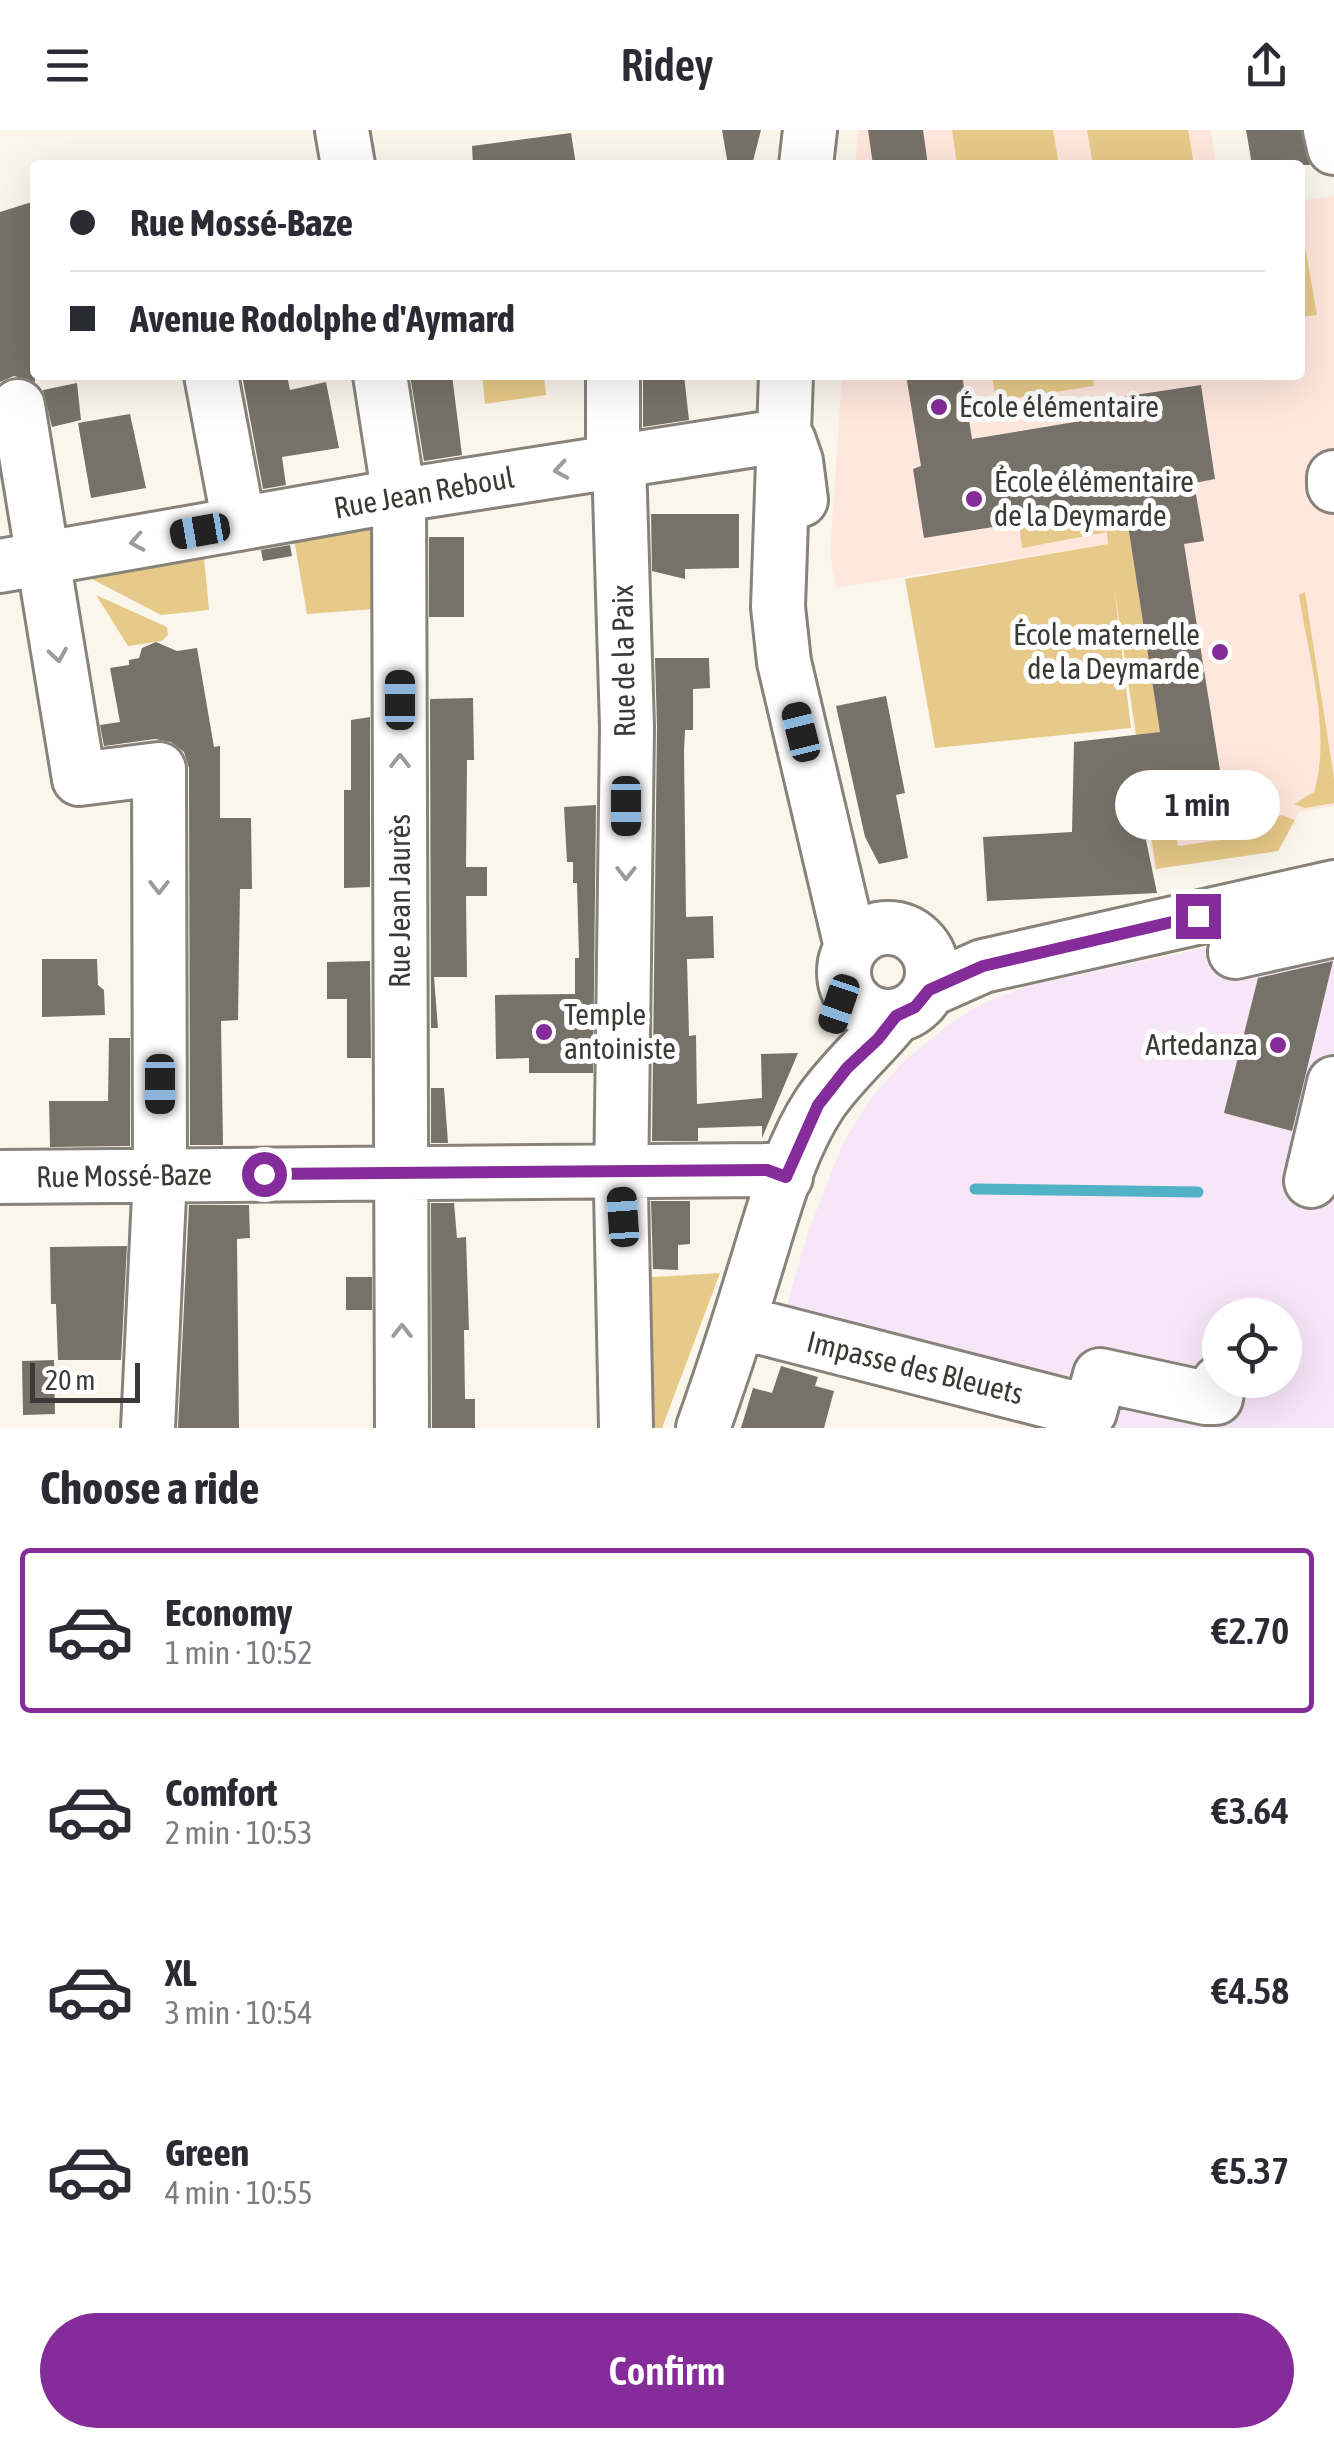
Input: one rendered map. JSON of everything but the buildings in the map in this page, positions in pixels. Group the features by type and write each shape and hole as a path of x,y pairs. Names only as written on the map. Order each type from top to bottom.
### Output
{"street":[{"path":"342,130 347,160"},
{"path":"807,160 810,130"},
{"path":"1330,130 1334,148"},
{"path":"212,380 239,524"},
{"name":"Rue Jean Jaurès","path":"381,380 399,497 402,1428"},
{"name":"Rue de la Paix","path":"613,380 627,728 621,1191 626,1428"},
{"path":"786,380 778,608 784,662 834,866 889,969"},
{"path":"780,560 801,500 811,380"},
{"path":"18,406 21,562 79,780 159,769 160,1175 148,1428"},
{"path":"782,438 793,448 801,500"},
{"name":"Rue Jean Reboul","path":"21,562 619,460 782,438"},
{"path":"1334,477 1334,486"},
{"path":"889,969 957,975 1003,961 1334,887"},
{"path":"1235,952 1334,930"},
{"path":"703,1428 786,1177 818,1105 820,1065 889,969"},
{"path":"1312,1181 1334,1083"},
{"name":"Rue Mossé-Baze","path":"0,1177 767,1170 786,1177"},
{"name":"Impasse des Bleuets","path":"739,1322 1090,1412 1100,1375 1202,1397"}],"shaded area":[{"path":"858,130 1211,130 1215,160 855,160"},
{"path":"952,130 1053,130 1058,160 956,160"},
{"path":"1087,130 1188,130 1193,160 1092,160"},
{"path":"1334,196 1334,806 1299,812 1278,851 1154,869 1108,544 836,588 830,554 842,380 1305,380 1305,200"},
{"path":"1305,246 1317,315 1305,316"},
{"path":"483,380 544,380 546,395 485,404"},
{"path":"993,380 1093,380 1094,386 996,401"},
{"path":"1125,506 1178,846 1249,836 1248,824 1282,815 1295,820 1278,851 1156,869 1114,586 1131,728 935,748 905,579 1108,544 1107,532 1022,548 1019,523"},
{"path":"367,521 375,532 374,609 307,614 294,539"},
{"path":"203,547 209,610 161,615 82,574"},
{"path":"1305,592 1334,778 1334,803 1305,808 1294,804 1314,792 1321,745 1317,694 1299,595"},
{"path":"96,595 167,627 168,635 162,641 128,646"},
{"path":"1334,921 1334,1428 1111,1428 1117,1406 780,1329 808,1232 843,1143 871,1098 903,1062 949,1024 984,1003 1031,985"},
{"path":"720,1273 662,1428 643,1428 639,1278"}],"waterway":[{"path":"975,1189 1198,1192"}],"place":[{"name":"École élémentaire","path":"939,407"},
{"name":"École élémentaire de la Deymarde","path":"974,499"},
{"name":"École maternelle de la Deymarde","path":"1220,652"},
{"name":"Temple antoiniste","path":"544,1032"},
{"name":"Artedanza","path":"1278,1045"}],"route":[{"path":"264,1174 767,1170 786,1177 818,1105 896,1016 915,1007 929,990 983,966 1198,916"}]}
